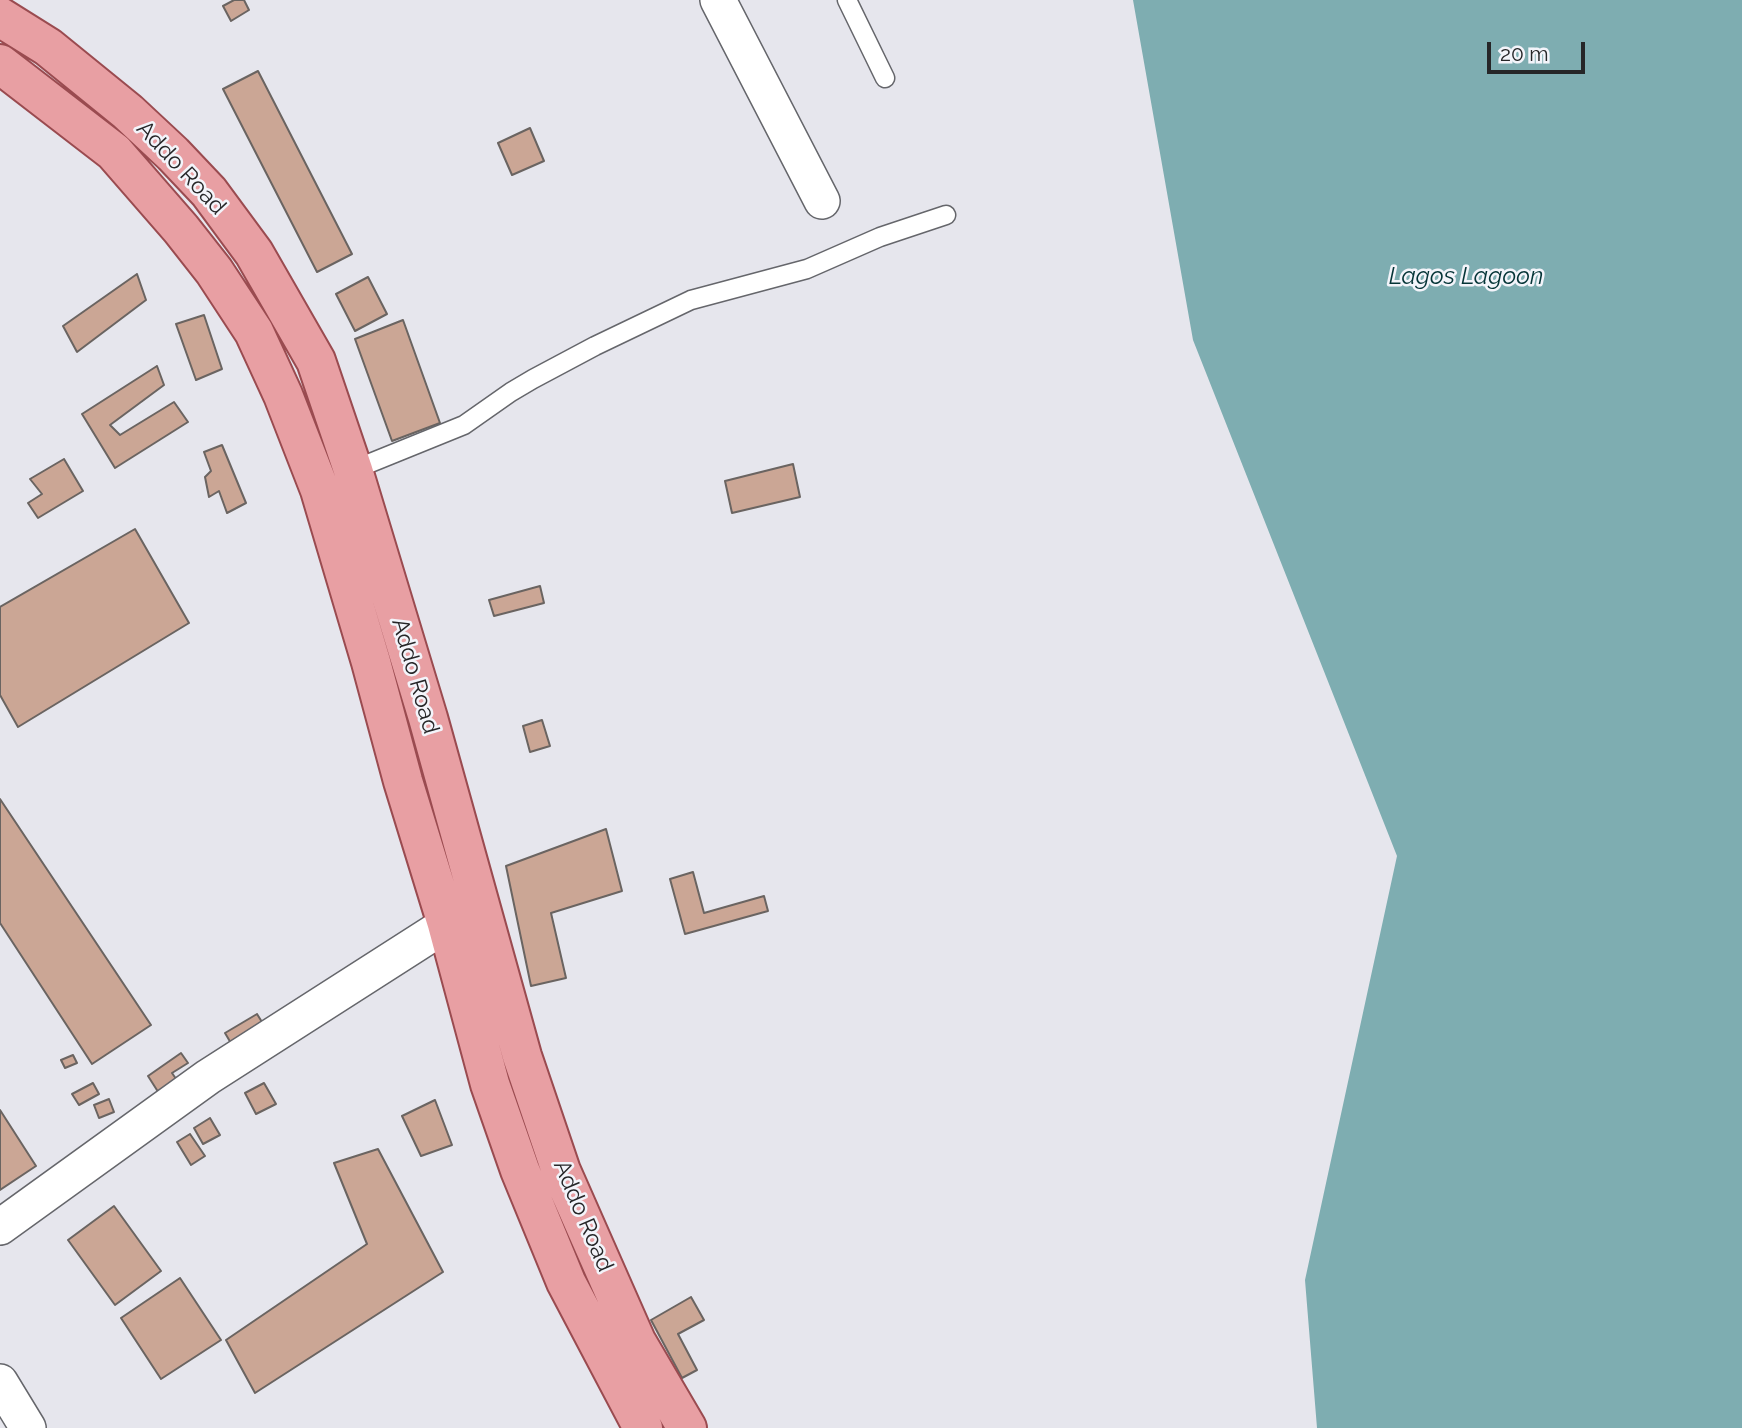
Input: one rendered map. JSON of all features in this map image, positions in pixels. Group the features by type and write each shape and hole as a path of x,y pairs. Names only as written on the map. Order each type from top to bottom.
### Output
{"main road":[{"name":"Addo Road","path":"0,17 48,47 128,112 209,192 254,253 316,361 353,470 428,718 522,1056 561,1171 636,1341 687,1428"},
{"name":"Addo Road","path":"0,64 114,152 214,271 254,332 284,395 320,491 371,662 403,781 447,925 489,1084 520,1170 566,1282 643,1428"}],"street":[{"path":"718,0 822,201"},
{"path":"0,1227 208,1077 447,925"},
{"path":"0,1382 28,1428"}],"lane":[{"path":"847,0 885,78"},
{"path":"353,470 464,425 533,379 691,300 807,269 880,237 946,215"}],"water":[{"name":"Lagos Lagoon","path":"1133,0 1742,0 1742,1428 1317,1428 1305,1280 1397,856 1193,340"}],"building":[{"path":"234,0 244,0 249,10 231,21 223,6"},
{"path":"258,71 352,254 317,272 223,89"},
{"path":"530,128 544,161 512,175 498,143"},
{"path":"137,274 146,300 77,352 63,326"},
{"path":"368,277 387,314 355,331 336,294"},
{"path":"204,315 222,369 196,380 176,324"},
{"path":"403,320 440,423 392,441 355,339"},
{"path":"157,366 164,385 110,425 120,435 174,402 188,422 115,468 82,414"},
{"path":"222,445 246,503 227,513 219,491 209,497 205,477 211,471 204,452"},
{"path":"64,459 83,491 38,518 28,503 42,494 30,479"},
{"path":"793,464 800,497 732,513 725,481"},
{"path":"135,529 189,623 18,727 0,695 0,607"},
{"path":"540,586 544,603 494,616 489,600"},
{"path":"542,720 550,746 530,752 523,726"},
{"path":"0,799 151,1025 92,1064 0,923"},
{"path":"606,829 622,891 551,913 566,978 531,986 506,866"},
{"path":"693,872 704,913 764,896 768,911 685,934 670,879"},
{"path":"257,1014 267,1030 235,1050 225,1033"},
{"path":"181,1053 188,1063 172,1073 181,1086 162,1098 148,1076"},
{"path":"73,1055 77,1063 65,1068 61,1060"},
{"path":"93,1083 99,1094 79,1105 72,1094"},
{"path":"264,1083 276,1104 256,1114 245,1093"},
{"path":"109,1099 114,1112 99,1118 94,1105"},
{"path":"435,1100 452,1145 421,1156 402,1116"},
{"path":"0,1110 36,1166 0,1190"},
{"path":"210,1118 220,1135 203,1144 194,1128"},
{"path":"190,1134 205,1156 191,1165 177,1142"},
{"path":"378,1149 443,1272 255,1393 226,1340 367,1244 334,1163"},
{"path":"114,1206 161,1271 115,1305 68,1240"},
{"path":"180,1278 221,1340 161,1379 121,1318"},
{"path":"691,1297 704,1320 678,1334 697,1370 682,1378 651,1320"}]}
